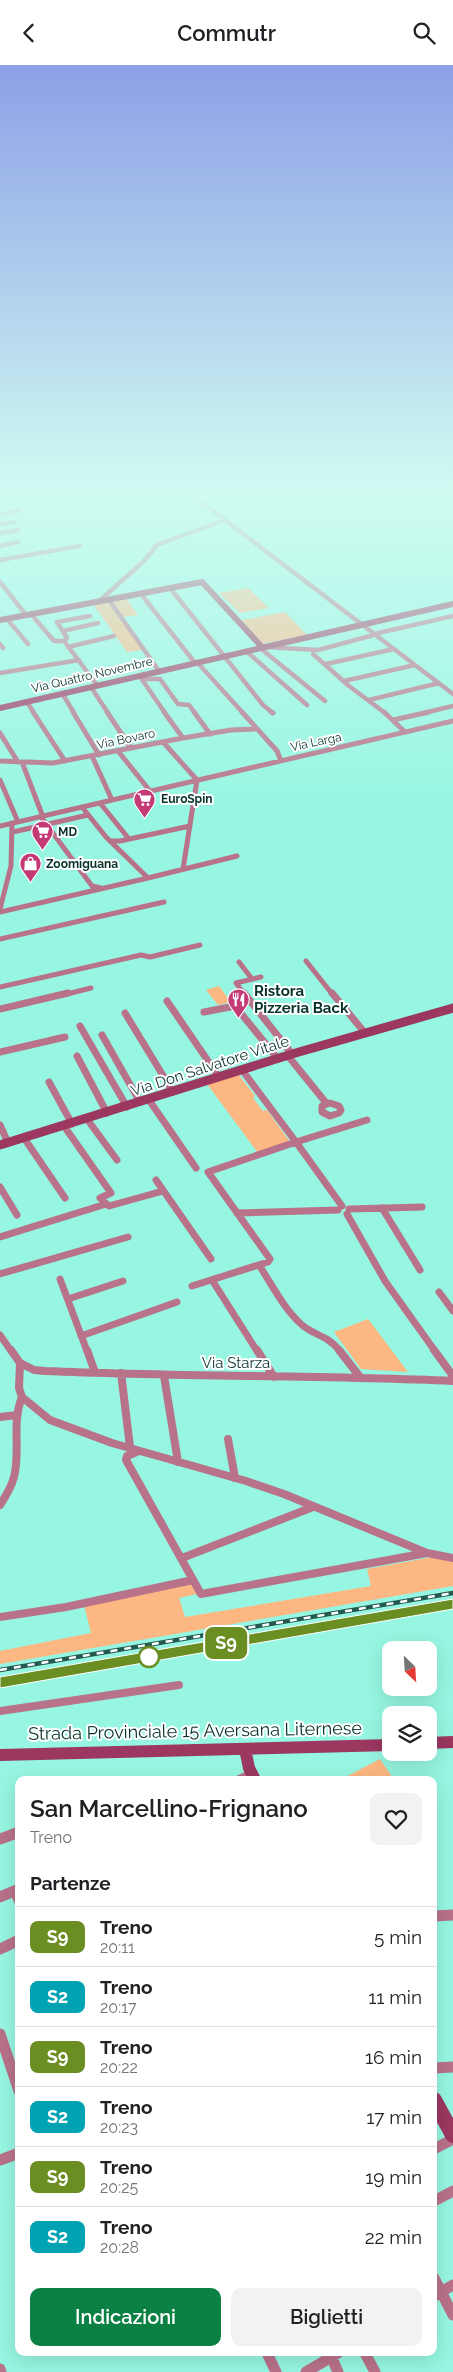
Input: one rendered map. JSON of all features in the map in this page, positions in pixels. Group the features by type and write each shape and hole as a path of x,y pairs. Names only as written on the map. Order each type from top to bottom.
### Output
{"street":[{"path":"12,597 54,641 64,641"},
{"path":"98,602 104,597"},
{"path":"0,620 127,597"},
{"name":"Via Larga","path":"143,597 196,662 277,751 281,761 453,721"},
{"path":"177,597 226,655 263,705 273,713"},
{"path":"216,597 261,648 325,701"},
{"path":"324,597 453,694"},
{"path":"109,600 159,671"},
{"name":"Via Quattro Novembre","path":"0,708 453,604"},
{"path":"64,641 67,638 57,622 90,615"},
{"path":"261,648 318,651 453,616"},
{"path":"8,619 28,644"},
{"path":"63,631 98,623"},
{"path":"68,647 114,636"},
{"path":"64,641 79,660 131,748"},
{"path":"326,664 394,649"},
{"path":"246,651 307,705"},
{"path":"313,654 405,732"},
{"path":"0,673 79,660"},
{"path":"344,681 415,665"},
{"path":"141,677 160,679 178,705 189,705 210,734"},
{"path":"141,677 183,738"},
{"path":"369,700 439,683"},
{"path":"62,693 99,755"},
{"path":"26,702 65,761"},
{"path":"393,720 453,706"},
{"name":"Via Bovaro","path":"0,761 36,763 65,761 164,741 255,729"},
{"path":"0,733 20,762 42,817 92,889"},
{"path":"164,741 198,780"},
{"path":"118,751 150,791"},
{"path":"92,756 112,800"},
{"path":"0,826 281,761"},
{"path":"0,780 15,823 12,865 0,910 92,889 103,889 238,856"},
{"path":"183,869 198,780"},
{"path":"100,803 129,839"},
{"path":"82,807 110,841 148,878"},
{"path":"13,832 88,815"},
{"path":"110,841 120,841 190,826"},
{"path":"115,846 120,841"},
{"path":"0,939 164,902"},
{"path":"0,987 141,955 150,957 200,945"},
{"path":"239,961 252,979"},
{"path":"306,961 365,1033"},
{"path":"261,977 236,983 327,1104"},
{"path":"0,1009 91,987"},
{"path":"167,1001 219,1077"},
{"path":"204,1012 235,1005 278,1059"},
{"name":"Via Don Salvatore Vitale","path":"4,1144 290,1055 453,1010"},
{"path":"126,1013 173,1092"},
{"path":"80,1026 126,1107"},
{"path":"102,1035 145,1101 196,1168"},
{"path":"0,1052 65,1037"},
{"path":"77,1056 107,1113"},
{"path":"242,1070 296,1142 340,1208 341,1213 382,1208 422,1207"},
{"path":"49,1082 68,1125 111,1193 100,1198 109,1207 164,1191"},
{"path":"87,1119 117,1160"},
{"path":"192,1286 268,1263 270,1259 208,1172 367,1120"},
{"path":"0,1125 4,1144"},
{"path":"24,1138 65,1197"},
{"path":"156,1180 211,1259"},
{"path":"0,1187 17,1215"},
{"path":"0,1237 106,1204"},
{"path":"237,1213 340,1208"},
{"path":"382,1208 420,1270"},
{"path":"348,1211 385,1281 453,1376"},
{"path":"0,1274 128,1237"},
{"path":"259,1265 295,1318 309,1329 327,1336 360,1377"},
{"path":"60,1279 95,1372"},
{"path":"212,1280 274,1377"},
{"path":"68,1299 123,1281"},
{"path":"439,1292 453,1311"},
{"path":"81,1336 177,1302"},
{"path":"0,1335 20,1363 18,1370 19,1388 22,1397 50,1420 139,1451 235,1478 427,1553 453,1558"},
{"name":"Via Starza","path":"20,1363 34,1370 121,1373 164,1377 360,1377 453,1381"},
{"path":"121,1373 130,1447"},
{"path":"164,1377 178,1462"},
{"path":"0,1505 14,1483 17,1415 22,1397"},
{"path":"0,1417 17,1415"},
{"path":"228,1439 235,1478"},
{"path":"139,1451 127,1457 126,1460 201,1594 427,1553"},
{"path":"182,1558 313,1507"},
{"path":"0,1617 66,1607 193,1580"},
{"path":"0,1711 94,1699 179,1685"},
{"path":"437,1743 453,1743"},
{"name":"Strada Provinciale 15 Aversana Liternese","path":"0,1755 382,1745"},
{"path":"245,1749 254,1776"},
{"path":"0,1839 15,1833"},
{"path":"0,1897 15,1894"},
{"path":"437,1916 453,1915"},
{"path":"0,1949 15,1942"},
{"path":"0,2033 15,2079"},
{"path":"437,2068 453,2067"},
{"path":"437,2106 453,2137 437,2147"},
{"path":"0,2160 15,2154"},
{"path":"437,2199 453,2191"},
{"path":"453,2285 437,2294 453,2315"},
{"path":"268,2356 276,2372"},
{"path":"306,2372 330,2356"},
{"path":"334,2356 338,2372"},
{"path":"366,2356 374,2372"}],"shaded area":[{"path":"223,597 257,597 269,608 240,613"},
{"path":"126,598 138,615 123,617 111,601"},
{"path":"108,602 142,650 127,652 93,604"},
{"path":"285,612 307,635 261,644 242,620"},
{"path":"219,986 231,1002 218,1005 206,990"},
{"path":"238,1074 255,1096 253,1098 263,1111 267,1110 290,1142 258,1153 207,1084"},
{"path":"368,1319 408,1372 361,1369 334,1332"},
{"path":"433,1557 453,1561 453,1586 0,1664 0,1651 91,1633 84,1605 190,1582 197,1594 179,1598 185,1617 371,1586 367,1569"},
{"path":"380,1759 391,1776 348,1776"}],"railway":[{"path":"0,1670 453,1593"},
{"path":"0,1683 453,1604"}],"train":[{"name":"S9","path":"0,1683 453,1604"}],"place":[{"name":"EuroSpin","path":"145,818"},
{"name":"MD","path":"42,851"},
{"name":"Zoomiguana","path":"30,883"},
{"name":"Ristora Pizzeria Back","path":"238,1019"}]}
